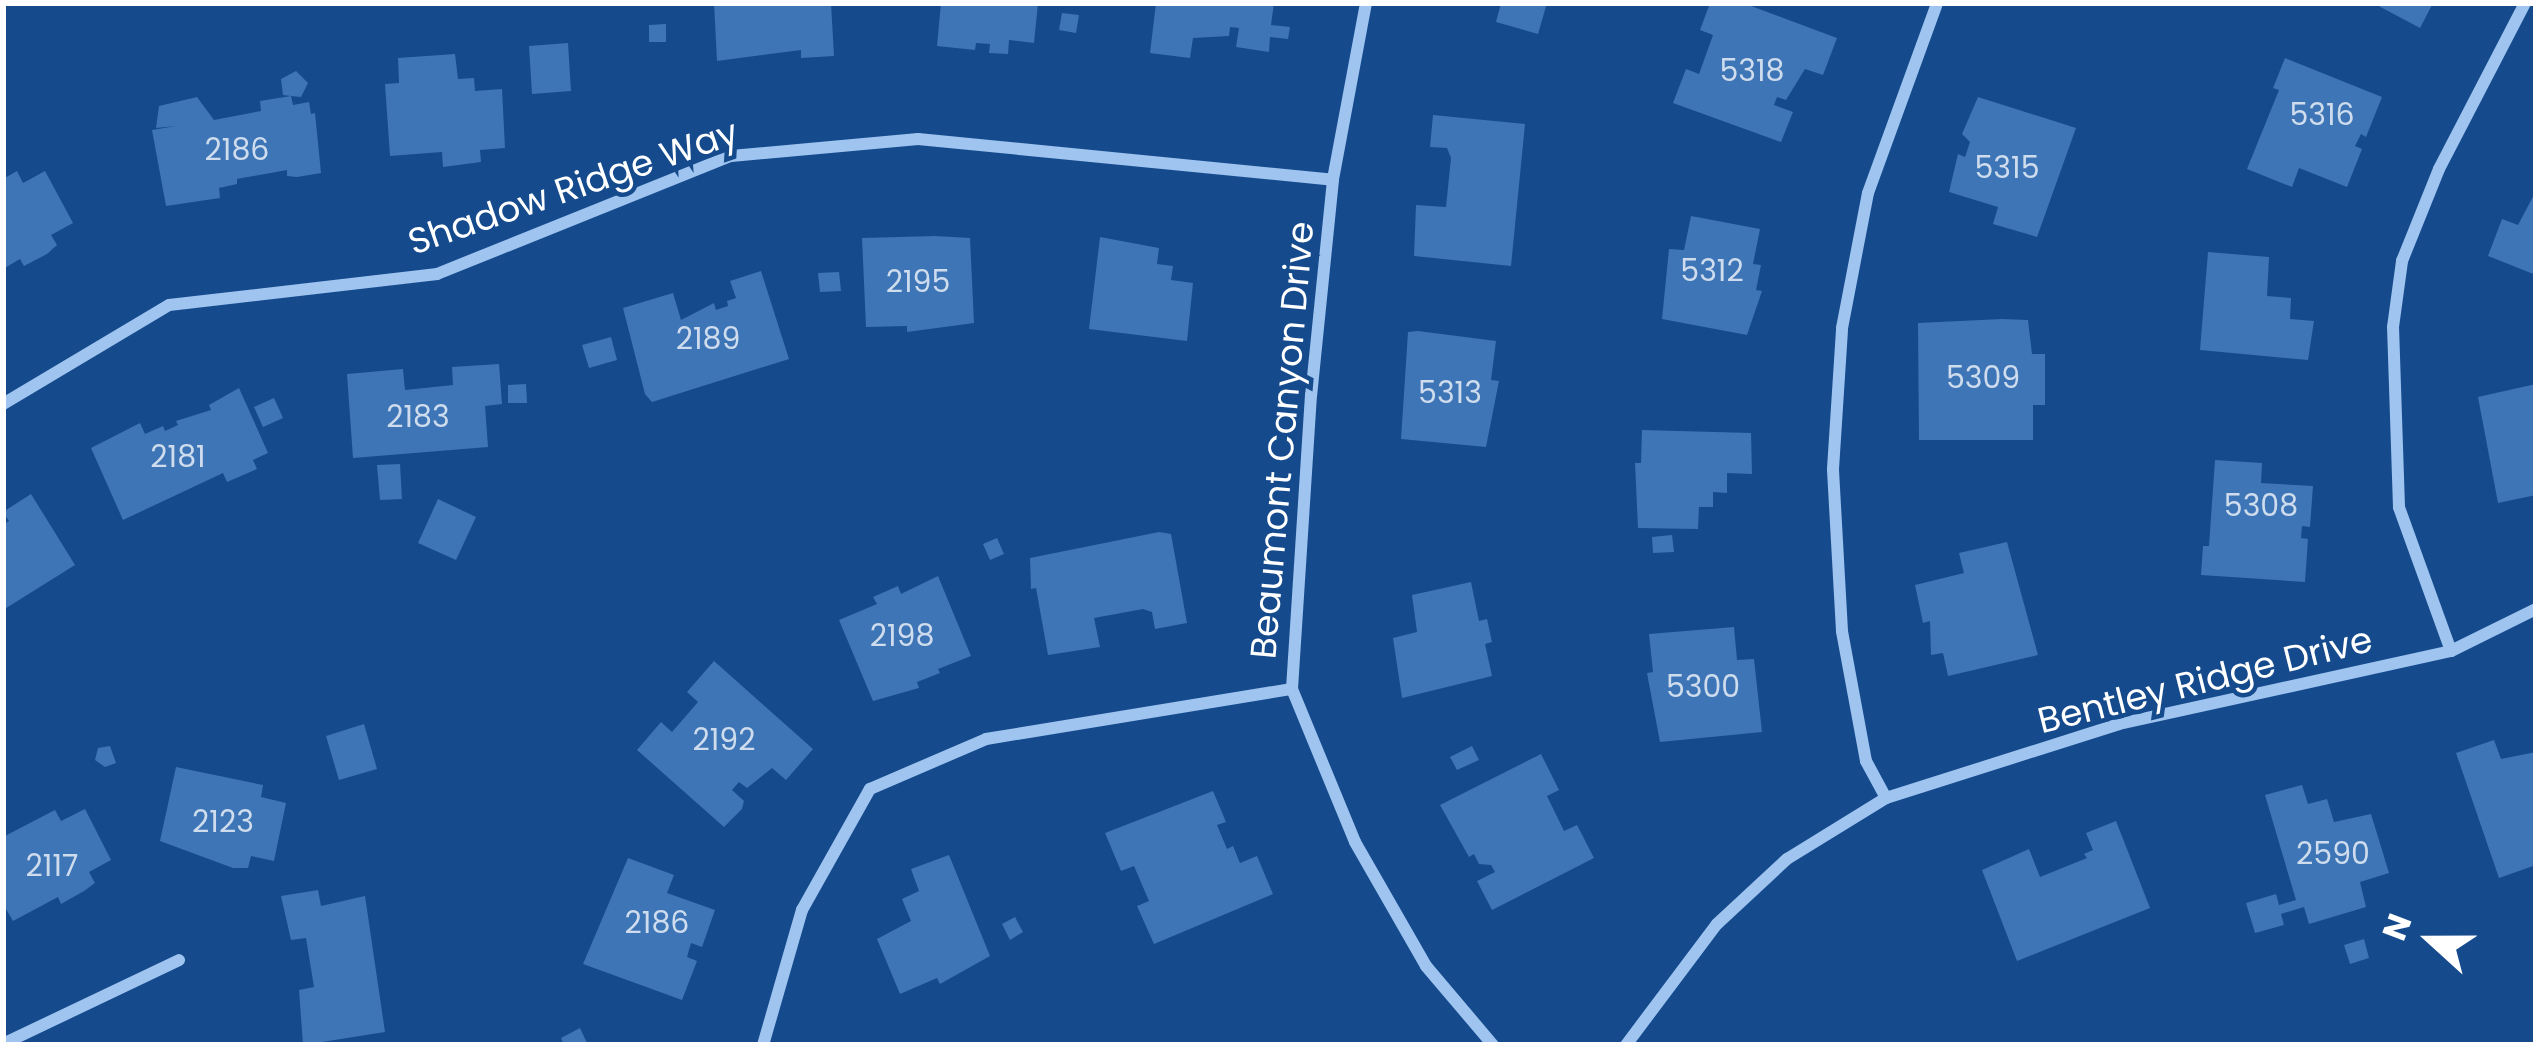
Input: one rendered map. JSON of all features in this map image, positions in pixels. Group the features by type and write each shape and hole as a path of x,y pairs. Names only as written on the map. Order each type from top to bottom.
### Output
{"street":[{"name":"Beaumont Canyon Drive","path":"1366,3 1333,180 1310,395 1292,689 1366,862 1426,966 1493,1045"},
{"path":"1886,798 1866,760 1843,631 1833,469 1842,328 1868,193 1937,3"},
{"path":"2451,651 2399,506 2393,327 2402,261 2432,187 2525,3"},
{"name":"Shadow Ridge Way","path":"3,404 169,305 436,274 730,156 918,139 1333,180"},
{"name":"Bentley Ridge Drive","path":"1626,1045 1717,924 1786,859 1886,798 2119,724 2451,651 2536,609"},
{"path":"763,1045 802,910 869,789 986,739 1292,689"},
{"path":"3,1044 179,960"}],"building":[{"path":"714,3 831,3 834,56 801,58 801,50 717,61"},
{"path":"941,3 1038,3 1034,43 1009,40 1008,54 989,53 990,44 976,43 975,50 937,46"},
{"path":"1156,3 1274,3 1271,25 1290,27 1288,39 1270,37 1269,52 1236,47 1239,28 1230,27 1229,36 1193,38 1190,58 1150,53"},
{"path":"1501,3 1547,3 1538,34 1496,22"},
{"path":"1710,3 1743,3 1837,38 1823,75 1805,69 1786,100 1777,97 1774,105 1793,112 1781,142 1673,103 1686,69 1699,74 1713,35 1700,30"},
{"path":"2373,3 2433,3 2420,28"},
{"path":"1062,13 1079,15 1076,33 1059,30"},
{"path":"666,24 666,42 649,42 649,25"},
{"path":"568,43 571,91 532,94 529,46"},
{"path":"455,54 458,79 474,78 475,91 502,89 505,148 480,150 481,162 443,167 442,152 390,156 385,84 399,83 398,58"},
{"path":"2285,58 2382,97 2366,137 2361,134 2355,146 2362,149 2347,187 2299,168 2292,187 2247,169 2279,90 2273,88"},
{"path":"296,71 308,83 301,97 283,95 281,79"},
{"path":"291,96 293,105 309,102 311,114 315,113 321,173 297,177 287,176 287,170 237,179 237,184 219,188 220,198 166,206 152,130 176,126 156,128 159,106 197,97 214,120 261,111 260,101"},
{"path":"1978,97 2076,128 2037,237 1993,224 1998,207 1949,192 1958,154 1965,157 1970,142 1962,134"},
{"path":"1433,115 1525,124 1511,266 1414,256 1416,205 1446,207 1451,158 1447,148 1430,147"},
{"path":"17,171 23,183 45,171 73,223 51,235 57,245 47,254 24,266 20,259 3,269 3,179"},
{"path":"2536,191 2536,275 2488,256 2502,219 2518,225"},
{"path":"1691,216 1760,229 1753,264 1761,265 1756,290 1762,291 1747,335 1662,319 1669,249 1684,250"},
{"path":"1100,237 1159,248 1157,264 1173,266 1171,280 1193,283 1187,341 1089,329"},
{"path":"862,238 970,238 974,323 907,332 907,326 866,327"},
{"path":"2208,252 2269,257 2267,296 2291,298 2290,319 2314,321 2308,360 2200,350"},
{"path":"761,271 789,359 652,402 645,394 623,308 673,293 681,320 714,303 716,310 728,306 727,301 736,298 730,281"},
{"path":"839,272 841,291 820,292 818,273"},
{"path":"2028,320 2032,354 2045,354 2045,405 2033,405 2033,440 1919,440 1918,323"},
{"path":"1408,332 1496,341 1491,380 1499,381 1486,447 1401,439"},
{"path":"611,337 617,360 589,368 582,345"},
{"path":"499,364 502,404 485,406 488,447 353,458 347,374 403,369 405,390 453,385 452,367"},
{"path":"526,384 527,403 508,403 508,385"},
{"path":"2536,384 2536,495 2498,503 2478,397"},
{"path":"239,388 268,453 253,460 257,469 227,482 223,473 123,520 91,448 140,423 145,434 163,426 165,431 178,425 176,421 211,410 209,405"},
{"path":"274,398 283,418 263,427 254,407"},
{"path":"1642,430 1751,433 1752,474 1727,473 1727,493 1713,492 1713,507 1699,507 1698,529 1638,528 1635,463 1641,463"},
{"path":"2215,460 2262,463 2261,483 2313,486 2310,527 2302,526 2301,538 2308,539 2305,582 2201,575 2203,546 2209,546"},
{"path":"400,464 402,499 380,500 377,465"},
{"path":"31,494 75,565 3,610 3,525 9,521 3,512"},
{"path":"438,499 476,517 456,560 418,543"},
{"path":"1159,532 1171,534 1187,623 1155,629 1152,612 1143,609 1094,618 1100,647 1048,655 1036,588 1031,589 1030,558"},
{"path":"1672,535 1674,552 1653,553 1652,537"},
{"path":"997,538 1004,554 990,560 983,544"},
{"path":"2007,542 2038,655 1948,676 1943,653 1931,655 1930,621 1923,623 1915,585 1964,573 1959,553"},
{"path":"938,576 971,656 938,669 940,673 917,682 919,688 873,701 839,620 877,604 873,597 898,586 901,594"},
{"path":"1471,582 1479,621 1487,619 1492,642 1485,644 1492,676 1402,698 1393,638 1417,632 1412,595"},
{"path":"1734,627 1737,660 1754,659 1762,732 1660,742 1647,673 1653,672 1649,634"},
{"path":"714,661 813,749 786,780 772,768 747,788 739,782 732,790 744,801 742,809 724,827 637,750 661,722 672,732 698,702 687,692"},
{"path":"364,724 377,769 339,780 326,736"},
{"path":"2494,740 2501,759 2536,752 2536,865 2499,878 2456,753"},
{"path":"110,746 116,763 105,767 95,760 98,748"},
{"path":"1472,746 1479,760 1457,770 1450,757"},
{"path":"1541,754 1559,790 1547,796 1564,831 1577,825 1594,858 1492,910 1477,881 1495,872 1491,865 1479,864 1474,854 1469,857 1440,805"},
{"path":"176,767 263,785 261,797 286,803 274,861 251,856 248,868 233,868 160,841"},
{"path":"2302,785 2308,804 2327,799 2334,822 2371,814 2389,873 2360,882 2366,907 2309,924 2304,907 2281,914 2284,925 2255,933 2246,903 2276,894 2279,905 2296,900 2265,795"},
{"path":"1213,791 1226,822 1217,825 1227,849 1233,846 1240,863 1257,856 1273,894 1154,944 1137,906 1149,901 1134,866 1121,871 1105,833"},
{"path":"85,809 111,860 89,872 95,883 84,891 61,904 58,897 13,921 3,904 3,837 55,810 61,821"},
{"path":"2116,821 2150,908 2017,961 1982,870 2029,849 2040,877 2087,858 2084,854 2093,850 2086,833"},
{"path":"949,855 990,956 940,984 937,978 900,994 877,939 911,921 902,899 919,891 911,869"},
{"path":"628,858 674,875 667,893 715,910 702,947 691,943 687,957 697,961 682,1000 583,964"},
{"path":"318,890 321,906 365,896 385,1032 303,1045 299,990 314,987 306,938 291,940 281,896"},
{"path":"1015,917 1023,932 1010,940 1002,924"},
{"path":"2364,939 2369,958 2350,964 2344,945"},
{"path":"580,1028 587,1043 564,1045 561,1038"}]}
